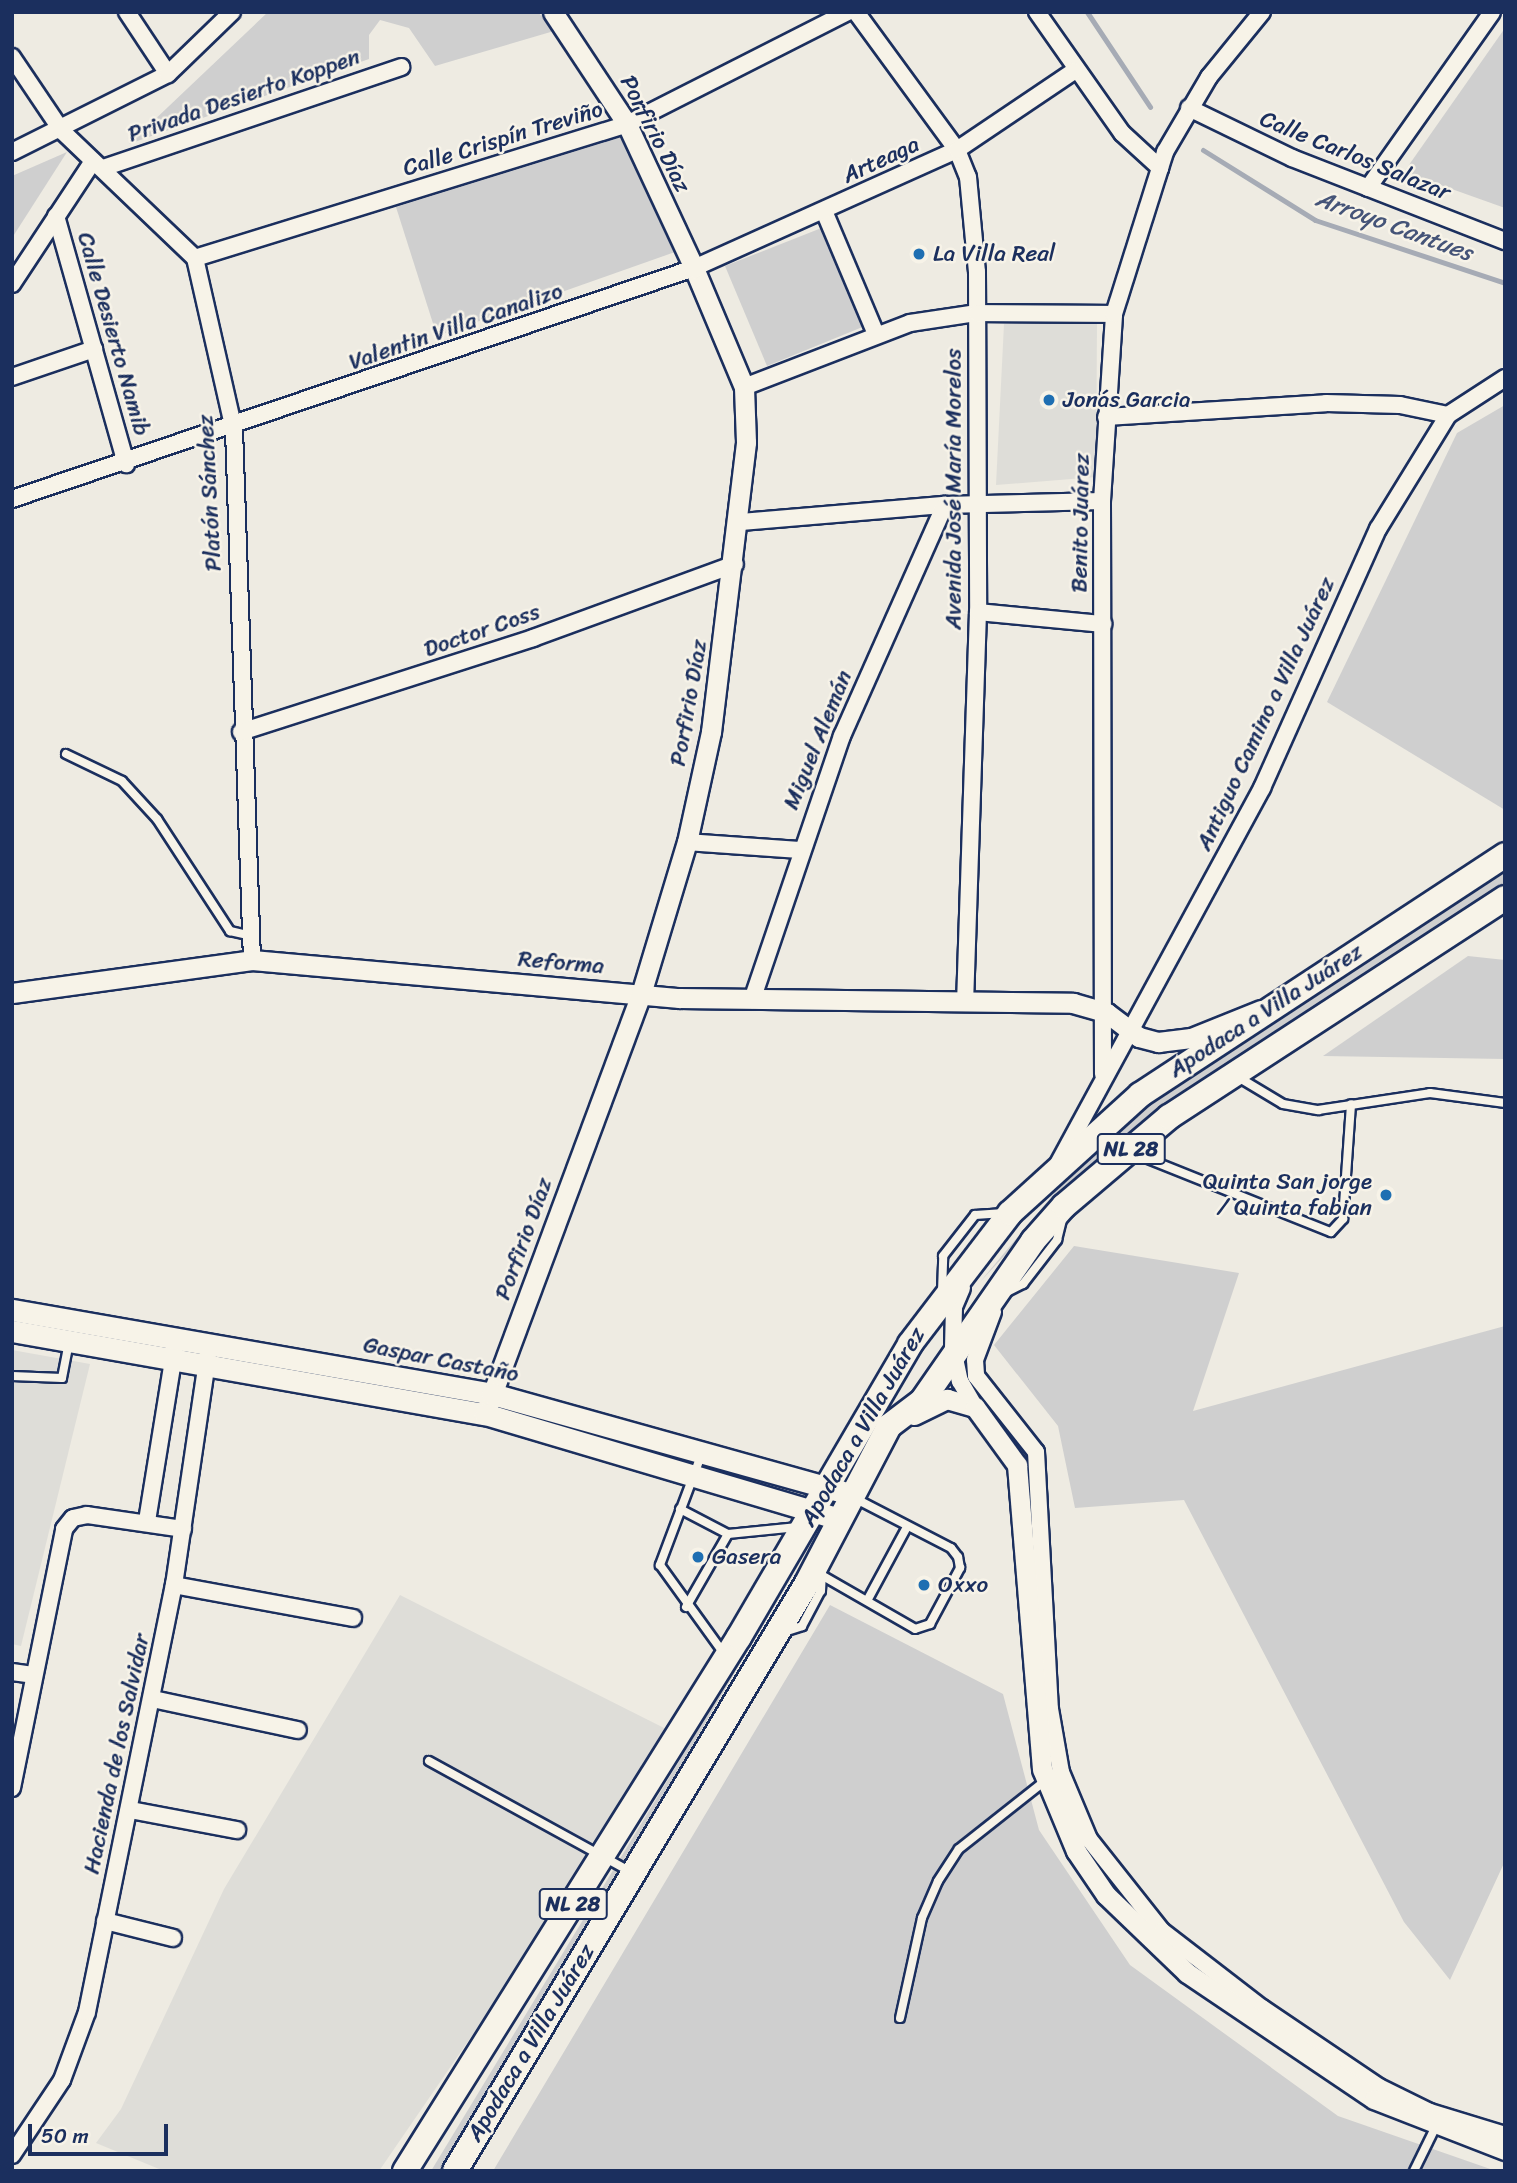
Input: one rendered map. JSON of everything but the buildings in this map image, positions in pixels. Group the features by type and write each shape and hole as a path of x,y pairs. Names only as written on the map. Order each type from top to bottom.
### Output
{"main road":[{"name":"Apodaca a Villa Juárez","path":"455,2171 772,1637 819,1568 839,1519 839,1491 941,1297 1013,1210 1056,1167 1140,1095 1266,1009 1505,856"},
{"name":"Apodaca a Villa Juárez","path":"405,2171 727,1657 810,1519 839,1491 886,1431 922,1401 953,1349 1064,1206 1128,1151 1234,1074 1505,898"},
{"name":"Gaspar Castaño","path":"12,1310 70,1330 489,1404 702,1450 839,1491"},
{"name":"Gaspar Castaño","path":"12,1331 70,1330"},
{"name":"Gaspar Castaño","path":"489,1404 810,1519 839,1519"},
{"path":"480,2051 514,2071"}],"street":[{"path":"127,12 168,74"},
{"path":"12,152 62,131 168,74 232,12"},
{"name":"Porfirio Díaz","path":"489,1404 641,994 687,842 711,732 741,522 744,387 694,268 627,124 552,12"},
{"name":"Calle Crispín Treviño","path":"195,258 627,124 848,12"},
{"name":"Avenida José María Morelos","path":"856,12 957,150 968,177 977,313 975,504 978,612 965,1002"},
{"path":"1037,12 1074,71 1160,168"},
{"name":"Benito Juárez","path":"1103,1073 1107,1015 1102,501 1114,314 1166,152 1187,113 1262,12"},
{"path":"1368,188 1492,12"},
{"path":"12,57 62,131 195,258"},
{"name":"Privada Desierto Koppen","path":"98,165 401,67"},
{"name":"Arteaga","path":"694,268 957,150 1074,71"},
{"name":"Calle Carlos Salazar","path":"1187,113 1505,241"},
{"path":"12,284 56,216 98,165"},
{"path":"824,211 876,334"},
{"name":"Calle Desierto Namib","path":"56,216 126,464"},
{"name":"Platón Sánchez","path":"195,258 234,429 242,732 253,960"},
{"name":"Valentin Villa Canalizo","path":"12,499 234,429 694,268"},
{"path":"744,387 876,334 977,313 1114,314"},
{"path":"12,377 94,349"},
{"name":"Antiguo Camino a Villa Juárez","path":"1056,1167 1103,1073 1262,788 1378,529 1448,415 1505,378"},
{"path":"1106,417 1326,403 1400,405 1448,415"},
{"path":"741,522 945,505 1102,501"},
{"name":"Miguel Alemán","path":"752,1000 799,850 842,736 945,505"},
{"name":"Doctor Coss","path":"242,732 498,651 735,564"},
{"path":"978,612 1103,625"},
{"path":"687,842 799,850"},
{"name":"Reforma","path":"12,993 253,960 641,994 752,1000 1073,1003 1107,1015 1139,1037 1175,1042 1266,1009"},
{"path":"1013,1210 964,1283 954,1307 953,1349 960,1381 975,1407 1007,1445 1023,1490 1034,1722 1046,1780 1076,1851 1145,1939 1374,2099 1436,2126 1505,2150"},
{"path":"997,1291 975,1360 976,1376 1035,1452 1050,1709 1061,1772 1089,1839 1162,1931 1262,2008 1379,2087 1430,2112 1505,2135"},
{"path":"147,1521 175,1348"},
{"name":"Hacienda de los Salvidar","path":"13,2150 80,2041 153,1699 174,1585 209,1353"},
{"path":"886,1431 947,1399 975,1407"},
{"path":"12,1788 57,1544 73,1518 147,1521 183,1529"},
{"path":"174,1585 354,1618"},
{"path":"12,1672 33,1675"},
{"path":"153,1699 298,1730"},
{"path":"131,1810 237,1830"},
{"path":"105,1922 173,1938"}],"lane":[{"path":"66,754 122,781 157,818 230,931 252,936"},
{"path":"1234,1074 1283,1104 1318,1110 1430,1093 1505,1103"},
{"path":"1128,1151 1331,1232 1343,1219 1351,1104"},
{"path":"12,1376 62,1378 70,1330"},
{"path":"702,1450 695,1476 660,1566 686,1607 727,1657"},
{"path":"819,1568 915,1629 930,1624 960,1568 958,1558 839,1491"},
{"path":"680,1509 728,1534 810,1519"},
{"path":"868,1599 907,1527"},
{"path":"686,1607 728,1534"},
{"path":"429,1761 631,1872"},
{"path":"900,2018 922,1917 938,1881 959,1849 1046,1780"},
{"path":"1414,2171 1436,2126"}],"shaded area":[{"path":"268,12 538,12 554,31 435,66 409,28 380,20 369,35 369,59 129,144"},
{"path":"1505,28 1505,208 1404,172"},
{"path":"621,137 675,252 437,336 396,207"},
{"path":"67,152 12,238 12,176"},
{"path":"824,227 865,326 767,366 725,266"},
{"name":"Jonás Garcia","path":"1004,324 1097,324 1096,477 996,485"},
{"path":"1505,405 1505,810 1327,702 1457,433"},
{"path":"1505,869 1505,882 1140,1123 1072,1183 980,1282 1093,1147 1159,1096"},
{"path":"1468,956 1505,960 1505,1059 1323,1056"},
{"path":"1074,1246 1239,1273 1193,1411 1505,1326 1505,1861 1450,1980 1404,1922 1184,1500 1075,1508 1058,1426 994,1345"},
{"path":"12,1350 90,1364 21,1646 12,1644"},
{"path":"400,1595 678,1735 379,2171 164,2171 96,2143 121,2109 224,1889"},
{"path":"830,1605 1003,1694 1039,1830 1130,1965 1338,2116 1496,2171 493,2171"},
{"path":"733,1672 447,2171 431,2171"}],"waterway":[{"name":"Arroyo Cantues","path":"1087,12 1150,107"},
{"name":"Arroyo Cantues","path":"1203,150 1315,220 1505,283"}],"place":[{"name":"La Villa Real","path":"919,254"},
{"name":"Jonás Garcia","path":"1049,400"},
{"name":"Quinta San jorge / Quinta fabian","path":"1386,1195"},
{"name":"Gasera","path":"698,1557"},
{"name":"Oxxo","path":"924,1585"}]}
